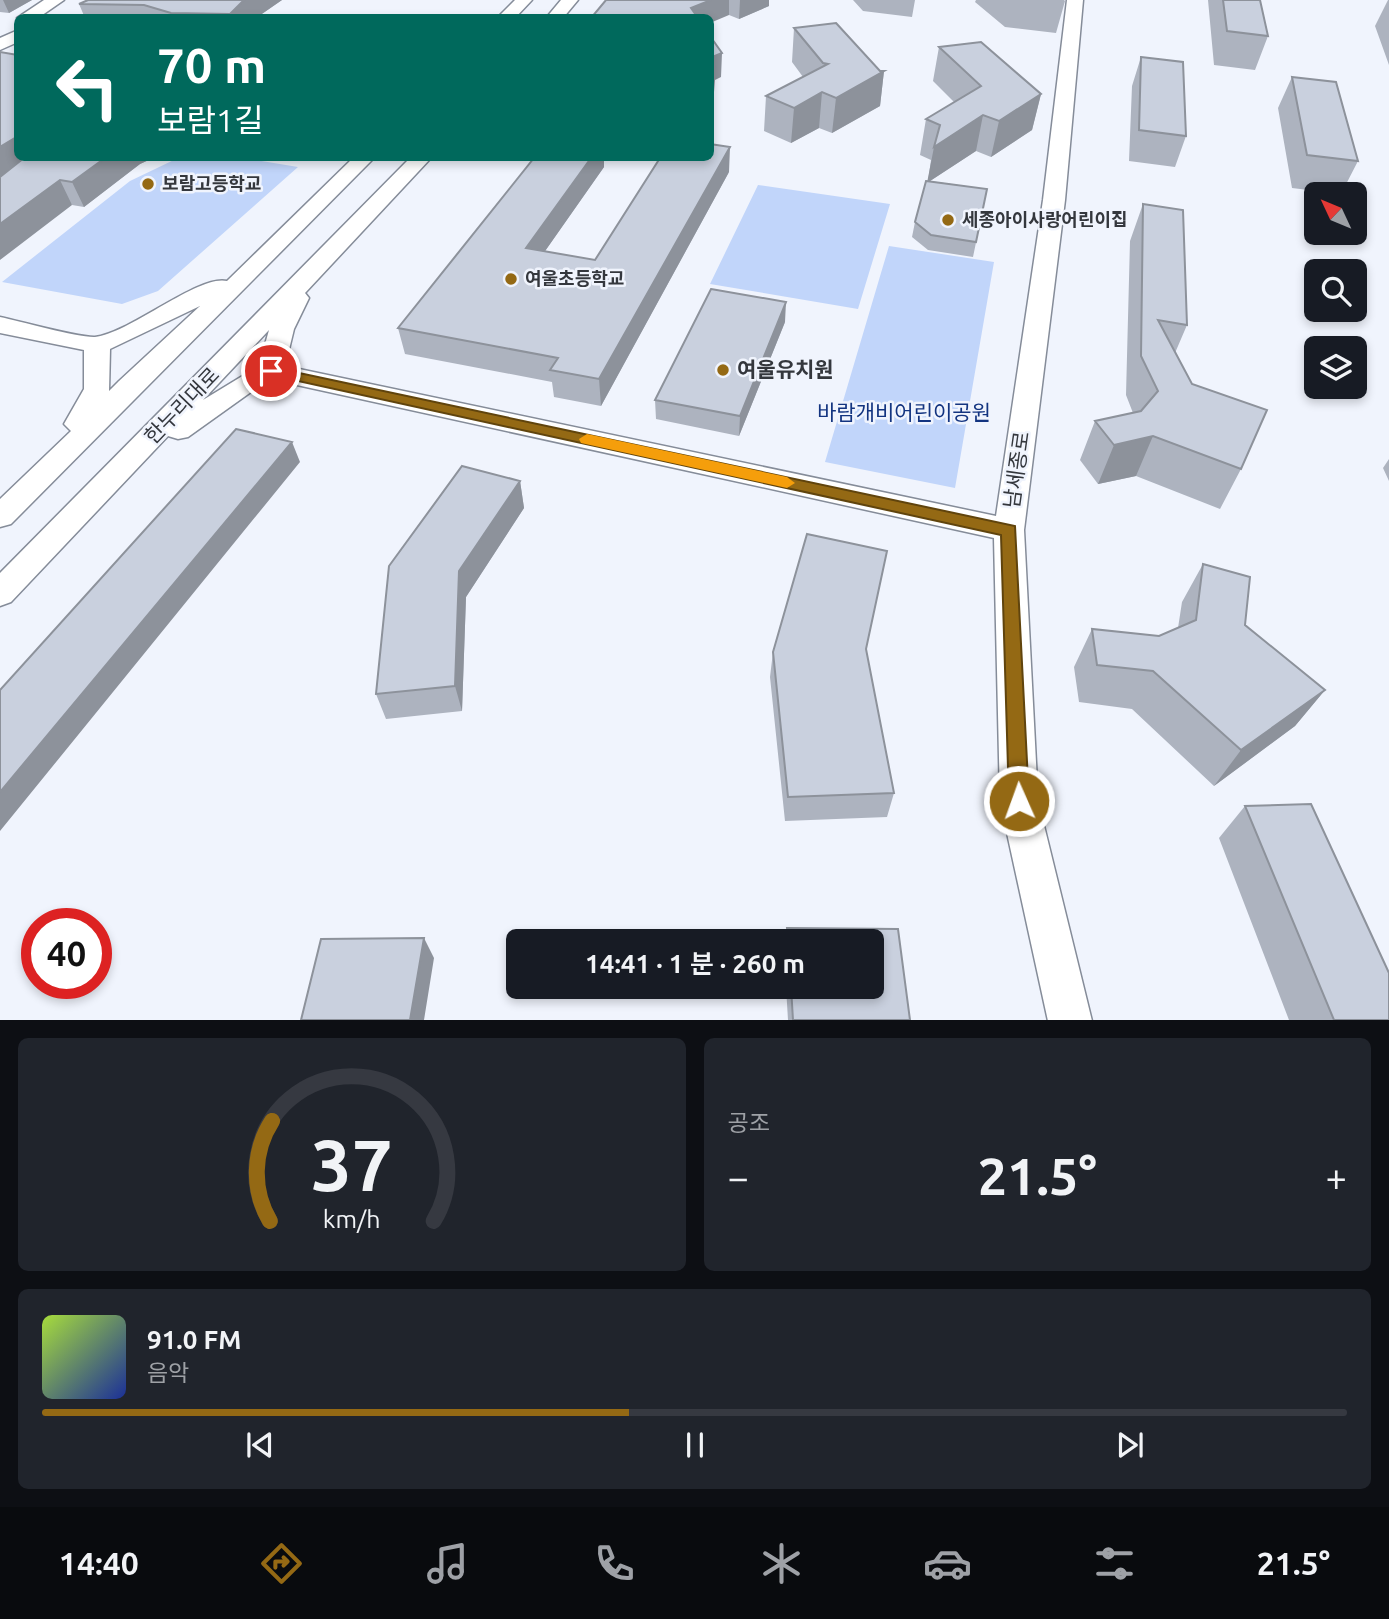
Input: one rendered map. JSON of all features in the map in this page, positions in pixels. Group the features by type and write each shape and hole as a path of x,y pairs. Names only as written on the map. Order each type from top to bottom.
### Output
{"street":[{"path":"509,14 524,0"},
{"path":"558,14 570,0"},
{"name":"남세종로","path":"1070,1020 1019,801 1009,530 1054,200 1075,0"},
{"path":"35,14 62,3"},
{"path":"0,516 57,463 128,387 260,263 361,161"},
{"name":"한누리대로","path":"0,593 418,161"},
{"path":"0,325 97,345 154,321 260,263"},
{"path":"271,371 282,328 307,276"},
{"path":"57,463 97,389 97,345"},
{"path":"110,481 188,422 271,371 1009,530"}],"green space":[{"path":"172,161 262,161 298,167 158,291 122,304 2,282 130,181"},
{"path":"758,185 890,204 858,309 710,284"},
{"name":"바람개비어린이공원","path":"889,246 994,262 955,488 825,462"}],"building":[{"path":"88,0 244,0 230,14 171,13 144,5 79,4"},
{"path":"606,0 711,0 691,8 695,14 594,14"},
{"path":"1223,0 1260,0 1268,36 1227,31"},
{"path":"836,23 880,71 884,71 836,98 822,92 794,108 766,96 828,64 823,63 794,28"},
{"path":"714,42 722,53 714,56"},
{"path":"981,42 1041,94 999,121 983,115 934,147 940,125 926,119 981,86 939,47"},
{"path":"0,52 14,54 14,138 0,147"},
{"path":"1141,57 1183,62 1186,136 1139,130"},
{"path":"1292,77 1336,82 1358,161 1307,155"},
{"name":"여울초등학교","path":"714,145 730,147 599,379 550,370 558,358 398,328 532,161 589,161 526,248 595,260 658,161 714,161"},
{"path":"20,161 101,161 72,182 60,180 0,224 0,177"},
{"name":"세종아이사랑어린이집","path":"926,181 987,189 976,242 931,235 915,222"},
{"path":"1143,204 1183,210 1187,325 1158,320 1192,384 1267,410 1241,469 1153,436 1114,445 1095,421 1141,411 1158,391 1141,356"},
{"name":"여울유치원","path":"711,289 786,302 740,416 655,400"},
{"path":"236,429 292,442 0,792 0,690"},
{"path":"462,466 520,481 459,571 455,686 376,694 389,566"},
{"path":"807,534 887,551 866,649 894,793 788,797 773,652"},
{"path":"1203,564 1250,577 1245,625 1325,690 1241,750 1153,671 1097,665 1092,629 1159,636 1196,620"},
{"path":"1311,804 1389,973 1389,1020 1334,1020 1245,806"},
{"path":"787,928 898,929 910,1020 793,1020 792,999 884,999 884,929"},
{"path":"424,938 410,1020 301,1020 321,939"}],"slow traffic":[{"path":"587,439 787,483"}],"place":[{"name":"보람고등학교","path":"148,184"},
{"name":"세종아이사랑어린이집","path":"948,220"},
{"name":"여울초등학교","path":"511,279"},
{"name":"여울유치원","path":"723,370"}],"route":[{"path":"271,371 1009,530 1019,801"}]}
